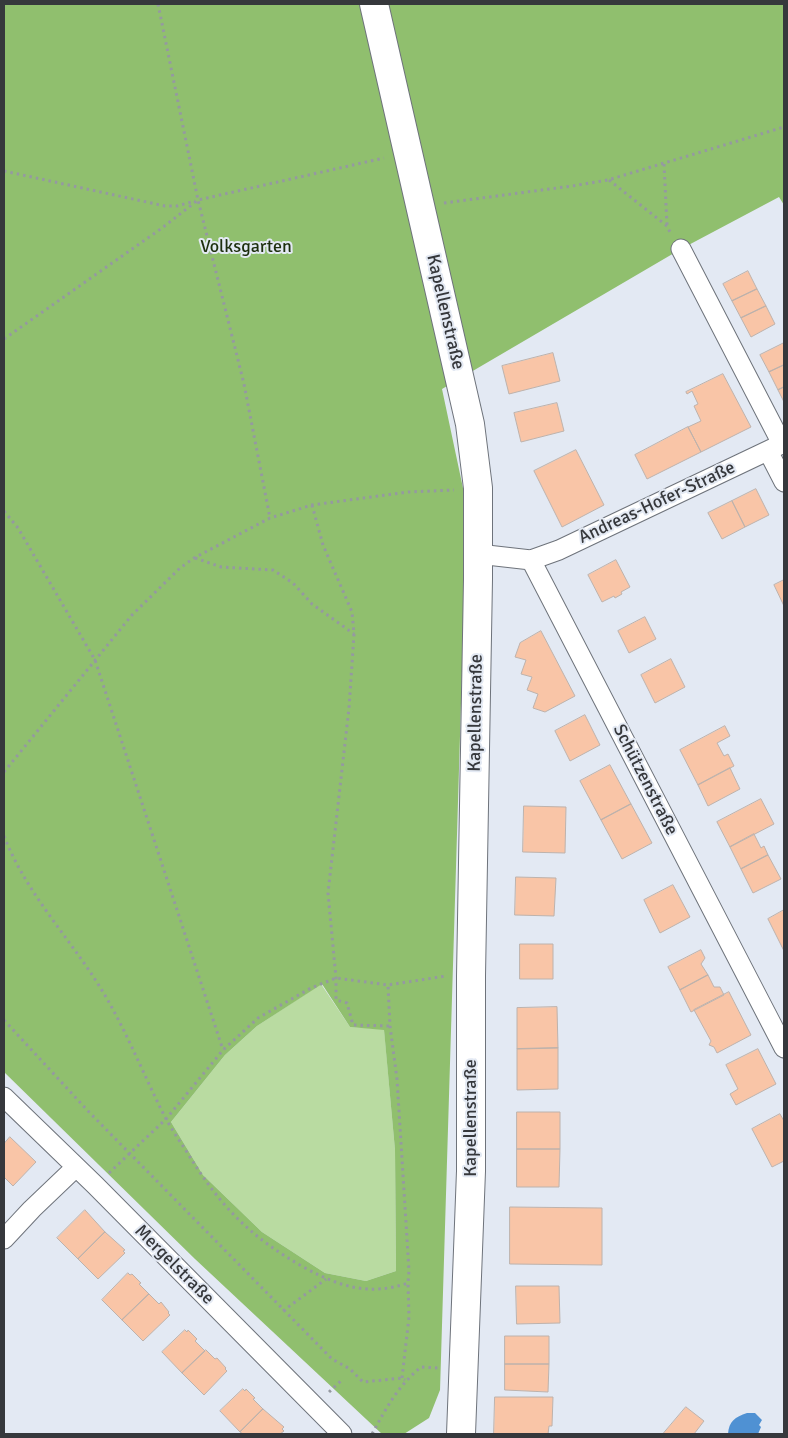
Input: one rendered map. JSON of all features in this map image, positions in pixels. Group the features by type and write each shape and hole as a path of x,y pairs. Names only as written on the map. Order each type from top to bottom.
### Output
{"street":[{"name":"Kapellenstraße","path":"374,4 470,424 478,488 471,976 471,1171 461,1434"},
{"path":"681,250 778,446 784,482"},
{"name":"Andreas-Hofer-Straße","path":"531,560 559,550 778,446"},
{"path":"478,554 531,560"},
{"name":"Schützenstraße","path":"531,560 784,1048"},
{"name":"Mergelstraße","path":"4,1097 95,1185 342,1434"},
{"path":"4,1240 32,1209 76,1167"}],"path":[{"path":"158,4 198,200 244,384 270,518"},
{"path":"420,204 459,202 608,180 784,127"},
{"path":"4,171 165,206 177,206 409,152"},
{"path":"664,164 667,226"},
{"path":"608,180 667,226 681,250"},
{"path":"4,338 162,228 198,200"},
{"path":"4,772 132,615 180,568 194,558 270,518 312,505 408,492 478,488"},
{"path":"312,505 323,546 352,612 354,634 349,708 328,893 336,978 336,1000 347,1003 354,1025 390,1026"},
{"path":"4,511 18,528 95,660 223,1050"},
{"path":"194,558 221,567 273,570 293,583 312,604 354,634"},
{"path":"4,836 12,858 42,907 98,984 117,1016 166,1119 204,1181 232,1214 258,1237 278,1251 326,1279 350,1287 373,1290 391,1289 408,1283"},
{"path":"95,1185 166,1119 223,1050 258,1018 311,988 336,978 388,985 445,976 471,976"},
{"path":"388,985 390,1026 397,1080 409,1271 409,1317 404,1379"},
{"path":"4,1020 130,1154 332,1359 350,1369 363,1382 404,1379"},
{"path":"283,1311 326,1279"},
{"path":"372,1434 404,1379 421,1367 464,1370"}],"green space":[{"name":"Volksgarten","path":"4,4 784,4 784,205 779,197 681,249 442,389 467,507 440,1390 429,1418 404,1434 382,1434 195,1259 4,1072","holes":["322,984 350,1027 384,1030 395,1150 396,1271 366,1281 325,1273 262,1232 203,1175 171,1122 225,1055 257,1026"]},
{"path":"321,984 350,1027 384,1029 395,1150 396,1271 366,1281 325,1273 262,1232 203,1175 171,1122 225,1055 257,1026"}],"water":[{"path":"747,1413 755,1413 762,1420 759,1425 761,1427 758,1434 728,1434 733,1420"}],"building":[{"path":"748,271 757,289 732,301 723,284"},
{"path":"757,289 766,306 741,318 732,301"},
{"path":"766,306 775,324 751,337 741,318"},
{"path":"784,343 784,365 769,372 760,355"},
{"path":"553,353 560,381 509,394 502,366"},
{"path":"784,365 784,387 778,390 769,372"},
{"path":"723,374 751,427 701,452 688,427 701,421 694,406 698,404 692,391 687,394 686,392"},
{"path":"784,387 784,402 778,390"},
{"path":"557,403 564,431 521,442 514,413"},
{"path":"688,427 701,452 647,479 635,455"},
{"path":"576,450 604,505 562,527 534,471"},
{"path":"756,489 769,515 745,527 732,501"},
{"path":"732,501 745,527 722,539 708,513"},
{"path":"616,560 630,587 615,598 614,596 602,602 588,575"},
{"path":"784,580 784,606 774,585"},
{"path":"645,617 656,639 629,653 618,631"},
{"path":"541,631 575,696 545,712 533,708 538,694 527,690 532,677 521,674 526,660 515,657 520,643"},
{"path":"671,659 685,687 655,703 641,675"},
{"path":"585,715 600,745 570,761 555,731"},
{"path":"725,726 730,736 717,743 724,756 728,754 734,766 698,785 680,750"},
{"path":"610,765 631,804 601,820 580,781"},
{"path":"730,768 740,789 708,806 698,785"},
{"path":"761,799 774,824 730,847 717,822"},
{"path":"631,804 652,843 622,859 601,820"},
{"path":"524,806 566,807 565,853 523,852"},
{"path":"754,834 761,848 764,846 768,855 741,869 730,847"},
{"path":"768,855 781,879 753,893 741,869"},
{"path":"516,877 556,878 554,916 515,915"},
{"path":"673,885 690,917 660,933 644,900"},
{"path":"784,910 784,951 768,919"},
{"path":"520,944 553,944 553,979 520,979"},
{"path":"701,950 705,958 701,964 708,975 680,990 668,967"},
{"path":"708,975 714,987 720,987 724,995 691,1012 680,990"},
{"path":"729,992 751,1035 717,1053 714,1047 709,1045 711,1041 694,1010"},
{"path":"557,1007 558,1048 517,1049 517,1008"},
{"path":"558,1048 558,1089 517,1090 517,1049"},
{"path":"758,1049 776,1084 736,1105 730,1094 738,1089 726,1065"},
{"path":"517,1112 560,1112 560,1149 517,1149"},
{"path":"780,1114 784,1121 784,1161 772,1167 752,1129"},
{"path":"10,1137 36,1162 13,1186 4,1177 4,1144"},
{"path":"517,1149 560,1149 559,1187 517,1187"},
{"path":"510,1207 602,1208 602,1265 510,1264"},
{"path":"85,1210 105,1232 78,1259 57,1238"},
{"path":"105,1232 125,1250 123,1251 125,1253 98,1279 78,1259"},
{"path":"128,1273 132,1274 141,1283 139,1284 149,1294 122,1320 102,1300"},
{"path":"516,1286 559,1286 560,1323 517,1324"},
{"path":"149,1294 159,1304 161,1302 170,1315 143,1341 122,1320"},
{"path":"185,1330 187,1332 188,1330 197,1339 195,1341 205,1351 182,1373 162,1352"},
{"path":"505,1336 549,1336 549,1364 505,1364"},
{"path":"206,1350 215,1359 217,1358 227,1371 204,1395 182,1373"},
{"path":"505,1364 549,1364 548,1392 505,1390"},
{"path":"243,1389 245,1391 246,1389 255,1398 253,1399 263,1409 240,1432 220,1411"},
{"path":"495,1397 553,1397 552,1426 549,1426 548,1434 494,1434"},
{"path":"686,1407 704,1421 694,1434 663,1434"},
{"path":"263,1409 284,1427 282,1429 284,1431 280,1434 243,1434 240,1432"}]}
